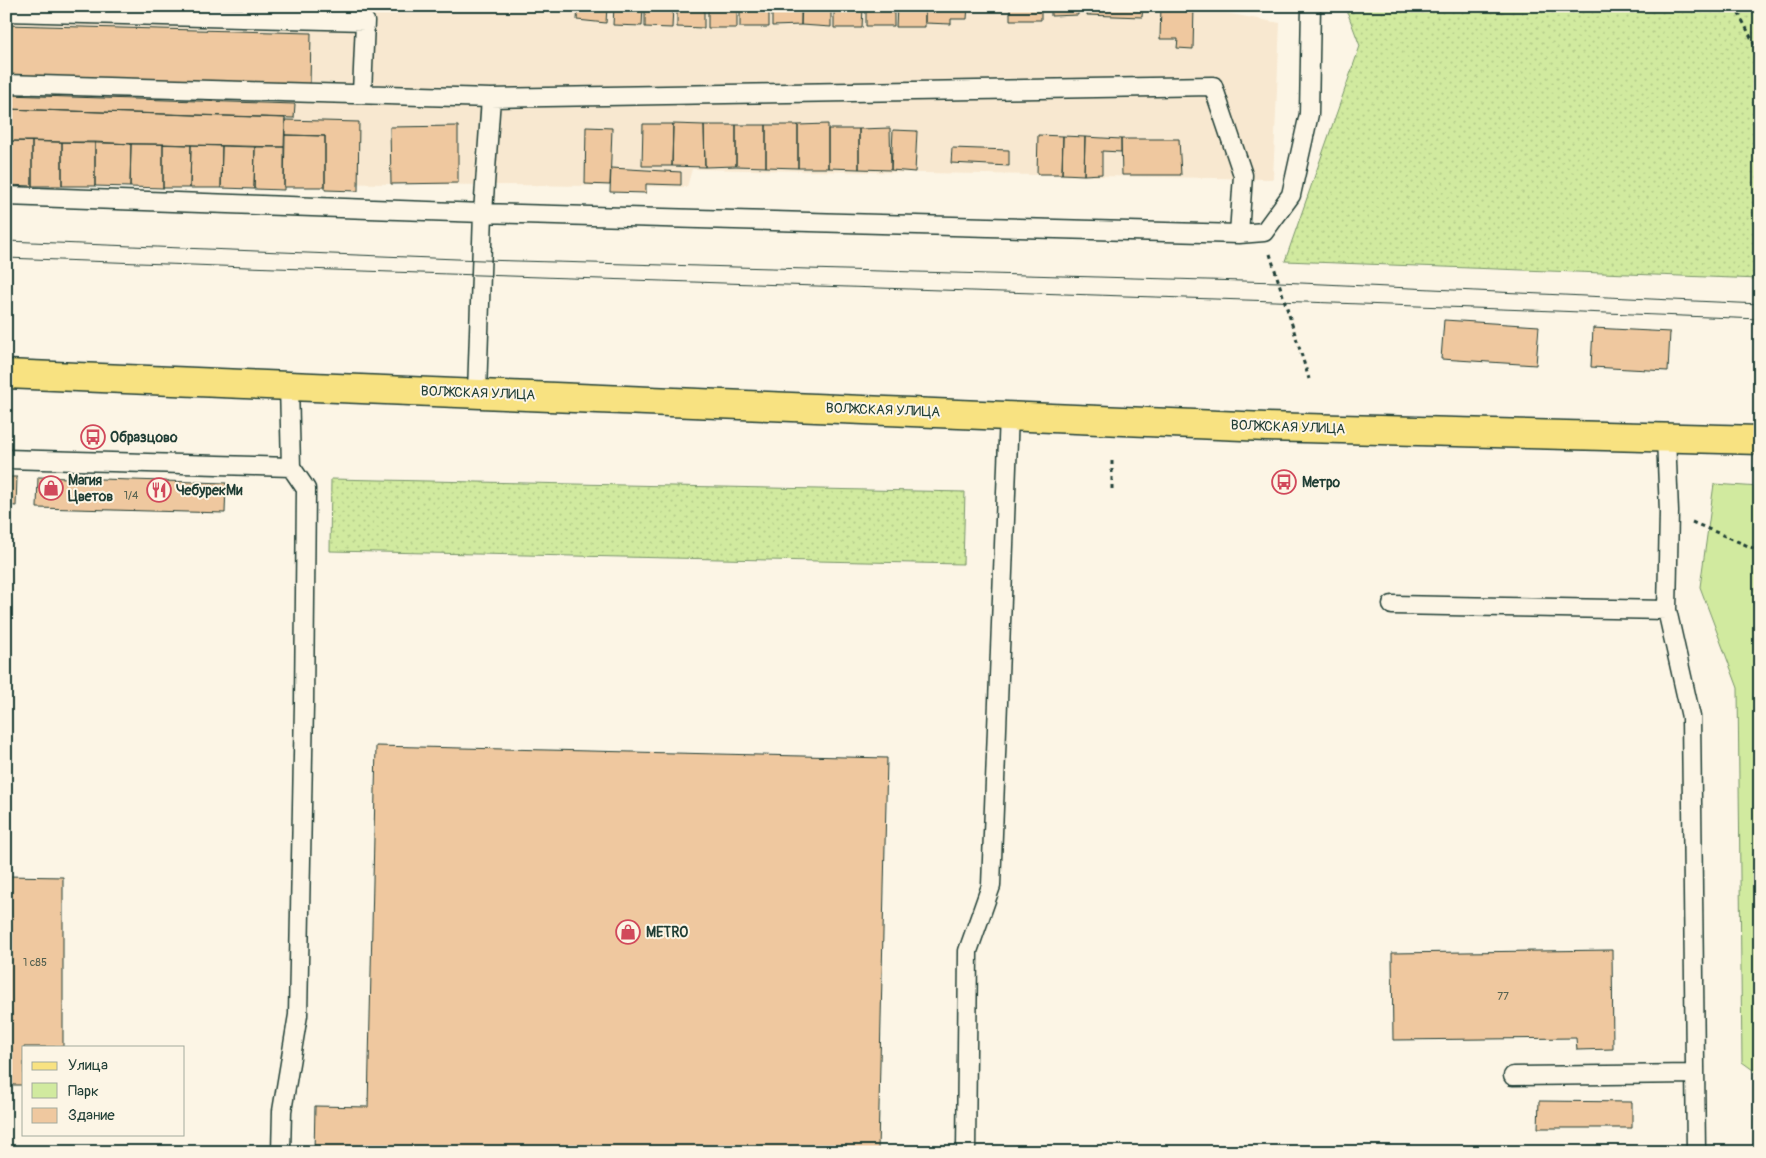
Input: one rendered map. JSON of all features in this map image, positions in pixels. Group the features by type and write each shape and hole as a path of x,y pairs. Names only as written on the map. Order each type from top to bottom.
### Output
{"main road":[{"name":"ВОЛЖСКАЯ УЛИЦА","path":"6,374 1009,414 1266,427 1760,440"}],"lane":[{"path":"6,196 483,214 1239,234 1264,232 1292,195 1309,114 1311,6"},
{"path":"6,12 365,21 362,93"},
{"path":"6,84 491,98 1213,86 1243,176 1239,234"},
{"path":"478,393 483,214 491,98"},
{"path":"281,1152 282,1110 298,1015 304,714 306,489 291,467 289,385"},
{"path":"966,1152 968,951 991,886 1009,414"},
{"path":"1666,437 1669,512 1667,610 1691,717 1696,1152"},
{"path":"6,458 291,467"},
{"path":"1392,605 1667,610"},
{"path":"1513,1076 1695,1074"}],"path":[{"path":"1734,6 1760,55"},
{"path":"1264,232 1309,379"},
{"path":"1112,459 1112,489"},
{"path":"1669,512 1760,551"}],"shaded area":[{"path":"6,6 1189,6 1280,23 1273,179 692,169 687,187 6,180"}],"green space":[{"path":"1345,6 1760,6 1760,279 1285,261 1360,46"},
{"path":"331,479 965,492 963,564 330,551"},
{"path":"1714,484 1760,487 1760,1075 1742,1062 1738,688 1700,587"}],"building":[{"path":"578,6 607,6 606,23 577,20"},
{"path":"614,6 643,6 642,26 613,25"},
{"path":"645,6 673,6 672,28 645,27"},
{"path":"677,6 704,6 704,28 677,27"},
{"path":"708,6 737,6 737,28 708,28"},
{"path":"740,6 769,6 769,27 740,27"},
{"path":"772,6 801,6 801,25 772,26"},
{"path":"802,6 831,6 831,27 801,25"},
{"path":"834,6 863,6 862,28 834,28"},
{"path":"866,6 894,6 894,26 866,26"},
{"path":"897,6 925,6 925,27 896,27"},
{"path":"925,6 968,6 967,19 951,19 951,24 925,23"},
{"path":"1010,6 1041,6 1041,20 1010,20"},
{"path":"1051,6 1078,6 1078,15 1051,16"},
{"path":"1088,6 1143,6 1142,17 1087,15"},
{"path":"1161,6 1194,6 1193,49 1177,48 1178,39 1160,39"},
{"path":"6,25 311,33 310,85 6,77"},
{"path":"6,95 295,104 294,118 6,109"},
{"path":"6,109 285,118 284,147 6,141"},
{"path":"285,120 359,122 358,191 325,190 325,136 285,135"},
{"path":"643,124 673,124 672,166 642,166"},
{"path":"673,124 704,125 705,167 672,166"},
{"path":"828,124 828,168 798,168 798,125"},
{"path":"704,125 736,125 736,166 705,167"},
{"path":"736,125 766,125 766,167 736,166"},
{"path":"766,125 798,125 798,168 766,167"},
{"path":"458,126 458,183 391,184 390,127"},
{"path":"586,127 612,128 610,185 585,184"},
{"path":"890,128 891,170 859,169 859,129"},
{"path":"828,129 859,129 859,169 828,168"},
{"path":"893,130 917,131 915,172 891,170"},
{"path":"285,135 325,136 325,187 284,187"},
{"path":"1038,135 1063,136 1062,174 1037,174"},
{"path":"1063,136 1085,137 1084,175 1062,174"},
{"path":"1085,137 1121,139 1121,152 1102,151 1102,174 1084,175"},
{"path":"1121,139 1179,139 1181,175 1122,175"},
{"path":"6,141 32,141 32,186 6,185"},
{"path":"32,141 62,142 62,186 32,186"},
{"path":"62,142 95,142 95,186 62,186"},
{"path":"95,142 131,144 130,187 95,186"},
{"path":"131,144 163,144 163,188 130,187"},
{"path":"163,144 191,145 190,188 163,188"},
{"path":"191,145 222,146 221,188 190,188"},
{"path":"222,146 255,147 254,189 221,188"},
{"path":"255,147 284,147 284,190 254,189"},
{"path":"952,148 1009,150 1009,166 951,163"},
{"path":"611,168 681,172 681,185 646,184 646,193 610,192"},
{"path":"1444,320 1539,326 1536,365 1441,359"},
{"path":"1593,328 1670,332 1668,371 1591,367"},
{"path":"6,477 17,477 16,506 6,505"},
{"path":"38,477 226,483 225,513 37,508"},
{"name":"METRO","path":"376,746 887,758 878,1150 943,1152 314,1152 315,1106 368,1107"},
{"path":"6,876 63,877 63,1046 22,1046 22,1085 6,1085"},
{"path":"1612,950 1613,1049 1577,1050 1576,1038 1393,1040 1392,953"},
{"path":"1539,1101 1632,1102 1632,1128 1538,1128"}],"tram line":[{"path":"6,241 482,260 1279,282 1760,304"},
{"path":"6,258 1760,319"}],"place":[{"name":"Образцово","path":"93,437"},
{"name":"Метро","path":"1284,482"},
{"name":"Магия Цветов","path":"51,488"},
{"name":"ЧебурекМи","path":"159,490"},
{"name":"METRO","path":"628,932"}]}
